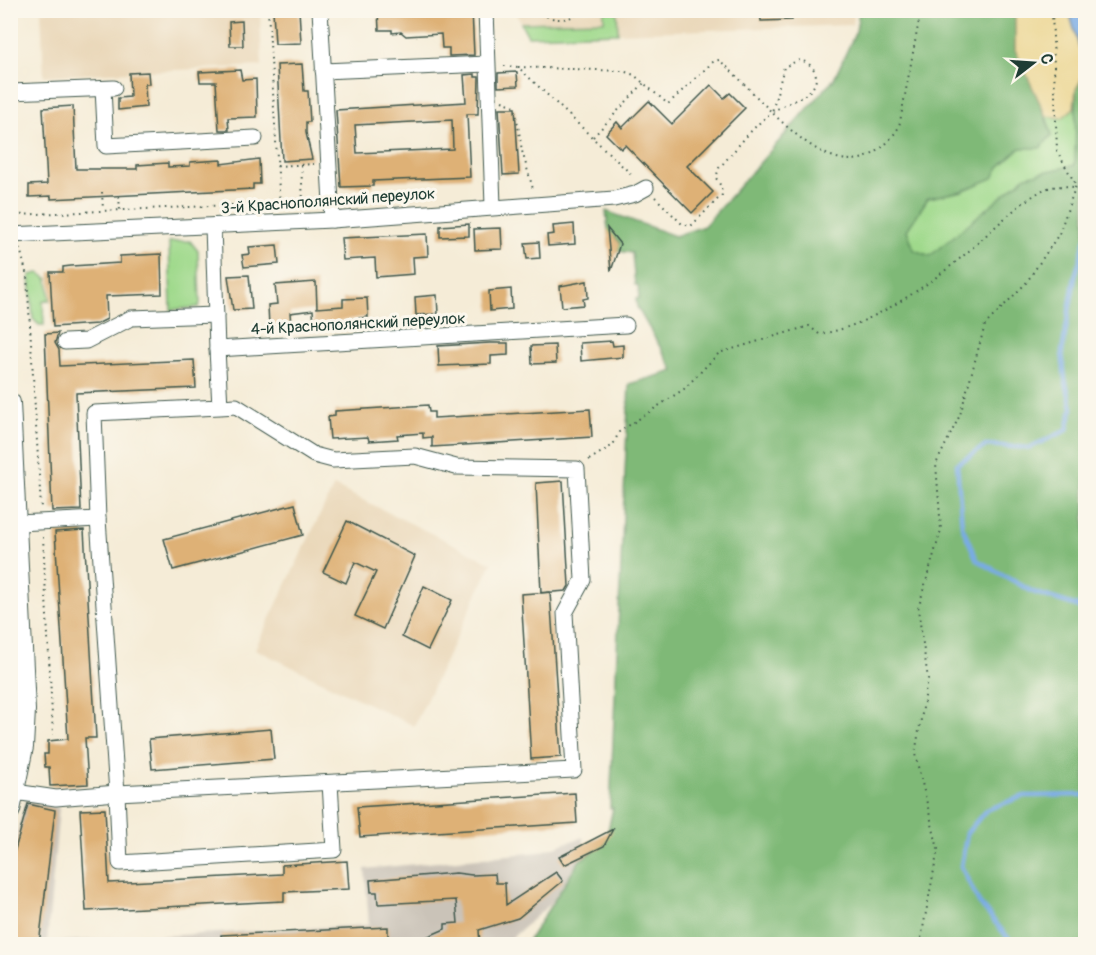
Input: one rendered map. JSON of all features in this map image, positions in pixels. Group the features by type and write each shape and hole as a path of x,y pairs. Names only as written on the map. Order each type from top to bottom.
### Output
{"main road":[{"path":"10,403 18,523 15,556 24,692 13,801"}],"street":[{"path":"320,10 332,220"},
{"path":"486,10 493,206"},
{"path":"323,71 487,64"},
{"path":"10,92 109,88 106,146 255,138"},
{"name":"3-й Краснополянский переулок","path":"10,235 332,220 622,198 646,188"},
{"path":"213,225 220,407"},
{"path":"65,342 86,341 131,318 216,315"},
{"name":"4-й Краснополянский переулок","path":"217,350 626,325"},
{"path":"13,801 117,793 574,770 565,613 583,580 577,469 456,467 415,456 333,460 314,455 236,406 94,413 98,519 117,793 120,863 334,850 330,783"},
{"path":"18,523 98,519"}],"path":[{"path":"268,10 281,222"},
{"path":"536,10 557,20 570,18 584,10"},
{"path":"487,64 623,71 644,82 664,103 670,103 717,60 772,112 824,155 850,160 875,153 889,142 899,127 921,10"},
{"path":"1052,10 1057,152 1076,185 1085,191"},
{"path":"518,67 682,224 694,225 722,195 722,188 716,177 717,171 772,112 811,90 816,74 810,64 799,60 784,67 772,112"},
{"path":"593,137 644,82"},
{"path":"489,86 498,98 516,107 534,204"},
{"path":"278,166 328,163"},
{"path":"301,165 303,201"},
{"path":"577,469 613,444 618,432 684,389 720,353 809,326 819,334 839,332 870,320 963,256 993,228 1043,189 1076,185"},
{"path":"920,945 938,849 915,754 928,679 918,609 941,530 936,464 960,415 985,325 1026,283 1059,234 1076,185"},
{"path":"102,192 103,211"},
{"path":"119,196 120,210"},
{"path":"15,215 331,200"},
{"path":"31,339 52,735"}],"shaded area":[{"path":"41,11 260,11 262,66 44,76"},
{"path":"515,11 855,11 852,25 528,36"},
{"path":"334,486 492,563 414,726 255,649"},
{"path":"25,801 59,808 47,942 369,925 365,869 540,852 583,837 586,856 579,860 551,903 505,944 11,944 11,858"}],"green space":[{"path":"604,11 617,11 618,33 528,36 521,23 604,21"},
{"path":"859,11 1015,11 1015,50 1035,90 1052,135 1040,148 1020,148 999,167 993,178 962,191 928,198 907,230 914,250 930,256 1026,176 1075,165 1076,89 1085,73 1085,944 526,944 580,860 605,844 613,808 610,808 629,384 674,371 637,307 638,285 635,285 632,253 617,251 620,243 615,238 609,238 606,211 675,236 704,226 834,79 856,31"},
{"path":"1085,73 1085,185 957,235 930,256 914,250 907,230 928,198 962,191 999,167 1020,148 1052,135 1046,116 1062,118"},
{"path":"190,241 198,251 199,307 171,310 169,242"},
{"path":"39,273 48,279 50,300 43,301 44,325 39,325 33,319 30,275"}],"sand":[{"path":"1015,11 1069,11 1079,47 1085,56 1085,73 1076,89 1074,108 1062,118 1046,116 1015,50"}],"water":[{"path":"1069,11 1085,11 1085,56 1079,47"}],"building":[{"path":"273,10 299,10 301,43 275,44"},
{"path":"378,10 472,10 474,55 449,56 449,48 442,48 441,34 406,36 401,32 392,33 392,30 379,30"},
{"path":"760,10 792,10 792,20 761,21"},
{"path":"242,21 243,46 230,46 229,22"},
{"path":"302,64 304,91 308,91 310,122 306,122 306,133 312,159 282,161 277,65"},
{"path":"240,70 242,80 256,79 257,117 228,118 229,130 219,130 216,82 200,82 199,72"},
{"path":"148,72 149,84 145,84 146,107 118,110 118,98 130,97 129,73"},
{"path":"517,72 518,86 498,87 498,73"},
{"path":"475,74 475,77 479,77 478,114 467,114 470,177 373,181 373,186 341,187 336,110 466,102 464,75","holes":["452,120 453,149 357,153 355,125"]},
{"path":"711,85 724,98 730,93 745,108 687,166 713,192 692,213 625,145 621,149 606,134 617,122 622,128 649,101 672,124"},
{"path":"73,106 76,169 137,169 137,165 168,163 168,167 190,166 190,162 221,160 221,164 259,159 260,184 253,184 253,189 51,199 51,196 29,197 29,185 47,184 43,108"},
{"path":"499,108 515,108 519,174 503,175"},
{"path":"469,224 469,236 440,237 440,226"},
{"path":"574,224 575,244 548,246 547,235 554,234 553,226"},
{"path":"501,228 502,249 475,250 474,229"},
{"path":"607,228 620,244 611,271"},
{"path":"427,234 428,256 413,257 414,274 376,277 375,258 343,260 341,238"},
{"path":"539,242 540,258 527,259 525,243"},
{"path":"277,245 279,264 244,267 242,255 250,254 249,247"},
{"path":"161,254 162,294 106,296 107,319 97,324 53,327 50,272 63,272 63,267 120,263 120,256"},
{"path":"249,275 252,309 233,310 228,276"},
{"path":"587,281 588,298 583,299 584,305 562,307 560,286"},
{"path":"316,282 317,308 343,306 343,299 367,298 368,317 314,324 313,310 290,313 291,325 269,326 268,305 277,304 275,285"},
{"path":"511,289 512,309 490,311 489,291"},
{"path":"437,295 438,314 416,315 415,297"},
{"path":"58,333 55,343 59,350 60,366 194,360 196,388 76,393 81,510 52,511 45,334"},
{"path":"612,341 613,346 623,345 623,357 581,361 580,343"},
{"path":"508,343 508,355 491,356 491,364 439,366 438,346"},
{"path":"555,345 556,363 532,364 531,346"},
{"path":"428,405 429,412 434,412 434,418 590,409 592,437 432,447 432,437 423,438 423,433 397,435 398,439 369,441 368,437 330,439 328,417 335,416 335,411"},
{"path":"563,481 569,586 566,591 541,593 536,483"},
{"path":"295,504 303,535 173,570 164,539"},
{"path":"347,521 415,556 383,629 355,616 376,572 355,562 346,583 323,572"},
{"path":"84,530 96,738 85,738 88,784 50,786 49,767 45,767 44,754 48,754 48,741 68,739 55,532"},
{"path":"424,586 452,600 428,650 402,637"},
{"path":"550,592 561,757 531,759 521,594"},
{"path":"271,729 274,759 152,769 149,739"},
{"path":"575,793 577,823 360,837 357,807"},
{"path":"28,804 55,810 39,945 10,945 10,867"},
{"path":"105,809 109,883 282,874 282,865 347,861 349,889 284,892 284,901 86,911 80,810"},
{"path":"613,829 604,846 564,865 559,857"},
{"path":"556,872 563,881 518,918 479,930 480,945 408,945 445,929 445,924 458,923 456,900 378,904 377,892 371,892 370,880 456,873 495,874 496,883 505,883 506,905"},
{"path":"388,927 388,945 221,945 221,935"}],"waterway":[{"path":"1086,239 1075,277 1062,352 1072,408 1067,430 1029,448 987,445 957,464 962,526 977,560 1033,592 1077,606 1086,613"},
{"path":"1019,944 1010,940 979,903 961,866 967,833 986,810 1024,796 1086,795"}]}
